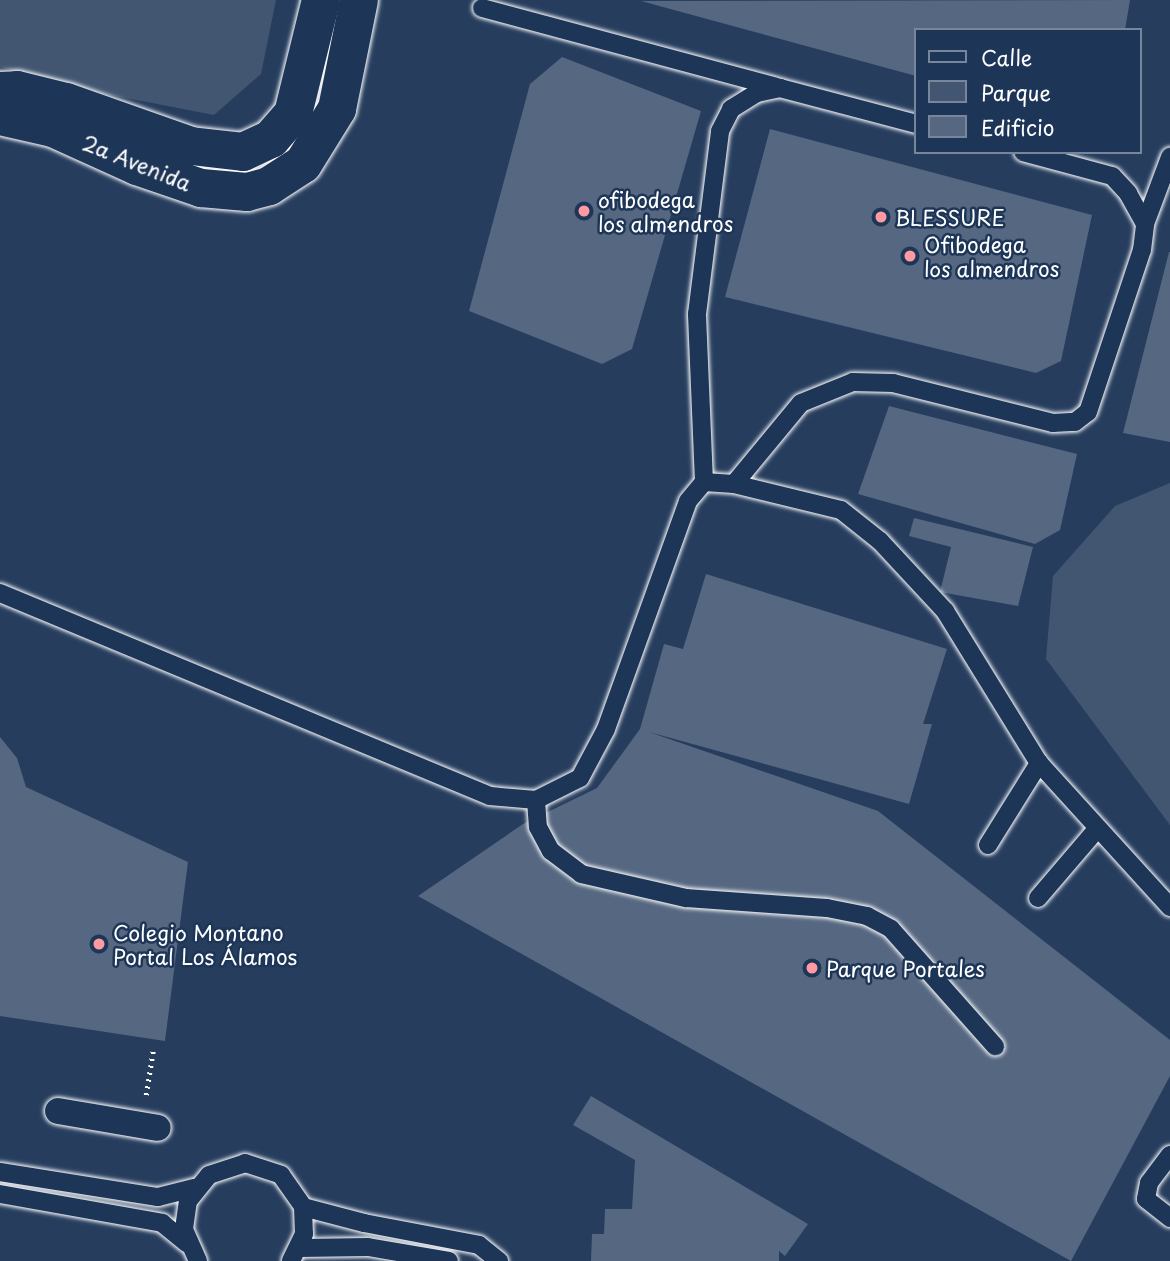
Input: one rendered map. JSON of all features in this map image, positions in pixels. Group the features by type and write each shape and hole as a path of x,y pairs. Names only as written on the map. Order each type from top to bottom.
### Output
{"main road":[{"name":"2a Avenida","path":"0,91 17,90 66,102 191,146 243,152 271,139 293,114 321,0"},
{"name":"2a Avenida","path":"0,116 53,128 137,166 201,188 247,192 269,186 303,164 337,109 359,0"}],"street":[{"path":"58,1111 149,1126"}],"lane":[{"path":"482,8 914,123"},
{"path":"0,593 490,796 536,800 580,778 606,729 688,501 704,482 697,314 720,131 731,109 757,93 779,88"},
{"path":"1030,154 1112,176 1128,193 1145,224"},
{"path":"734,484 801,403 853,382 893,383 1053,424 1075,422 1088,412 1142,250 1145,224 1170,157"},
{"path":"704,482 734,484 841,510 880,541 945,611 1039,763 1170,907"},
{"path":"988,845 1039,763"},
{"path":"536,800 538,827 551,851 581,874 686,898 827,908 867,916 891,929 995,1045"},
{"path":"1038,898 1097,829"},
{"path":"1170,1155 1149,1183 1146,1199 1170,1218"},
{"path":"0,1172 158,1196 195,1188 226,1166 264,1166 288,1182 303,1207 295,1254 368,1247 449,1261"},
{"path":"193,1255 185,1215 195,1188"},
{"path":"0,1194 162,1223 193,1255"},
{"path":"303,1207 364,1223 479,1245 499,1261"}],"path":[{"path":"149,1126 153,1051"}],"green space":[{"path":"0,0 276,0 261,74 214,115 95,92 0,67"},
{"path":"1170,483 1170,825 1046,659 1053,576 1115,506"}],"building":[{"path":"1130,0 1125,28 914,28 914,75 641,1"},
{"name":"ofibodega los almendros","path":"562,57 701,111 632,349 602,364 469,311 530,84"},
{"name":"Ofibodega los almendros","path":"770,129 1092,215 1061,361 1036,373 725,297"},
{"path":"1170,252 1170,442 1123,433"},
{"path":"889,406 1077,454 1060,530 1035,544 858,494"},
{"path":"914,518 1033,547 1018,606 940,592 951,547 909,536"},
{"name":"Parque Portales","path":"706,574 947,649 923,724 932,724 909,804 649,732 878,811 1170,1040 1170,1076 1071,1261 418,896 523,824 597,788 640,729 664,644 683,649"},
{"path":"0,737 17,758 26,787 188,862 165,1041 0,1016"},
{"path":"591,1096 808,1224 785,1256 779,1251 779,1261 591,1261 592,1234 604,1234 605,1209 632,1209 635,1160 573,1125"}],"place":[{"name":"ofibodega los almendros","path":"584,211"},
{"name":"BLESSURE","path":"881,217"},
{"name":"Ofibodega los almendros","path":"910,256"},
{"name":"Colegio Montano Portal Los Álamos","path":"99,944"},
{"name":"Parque Portales","path":"812,968"}]}
